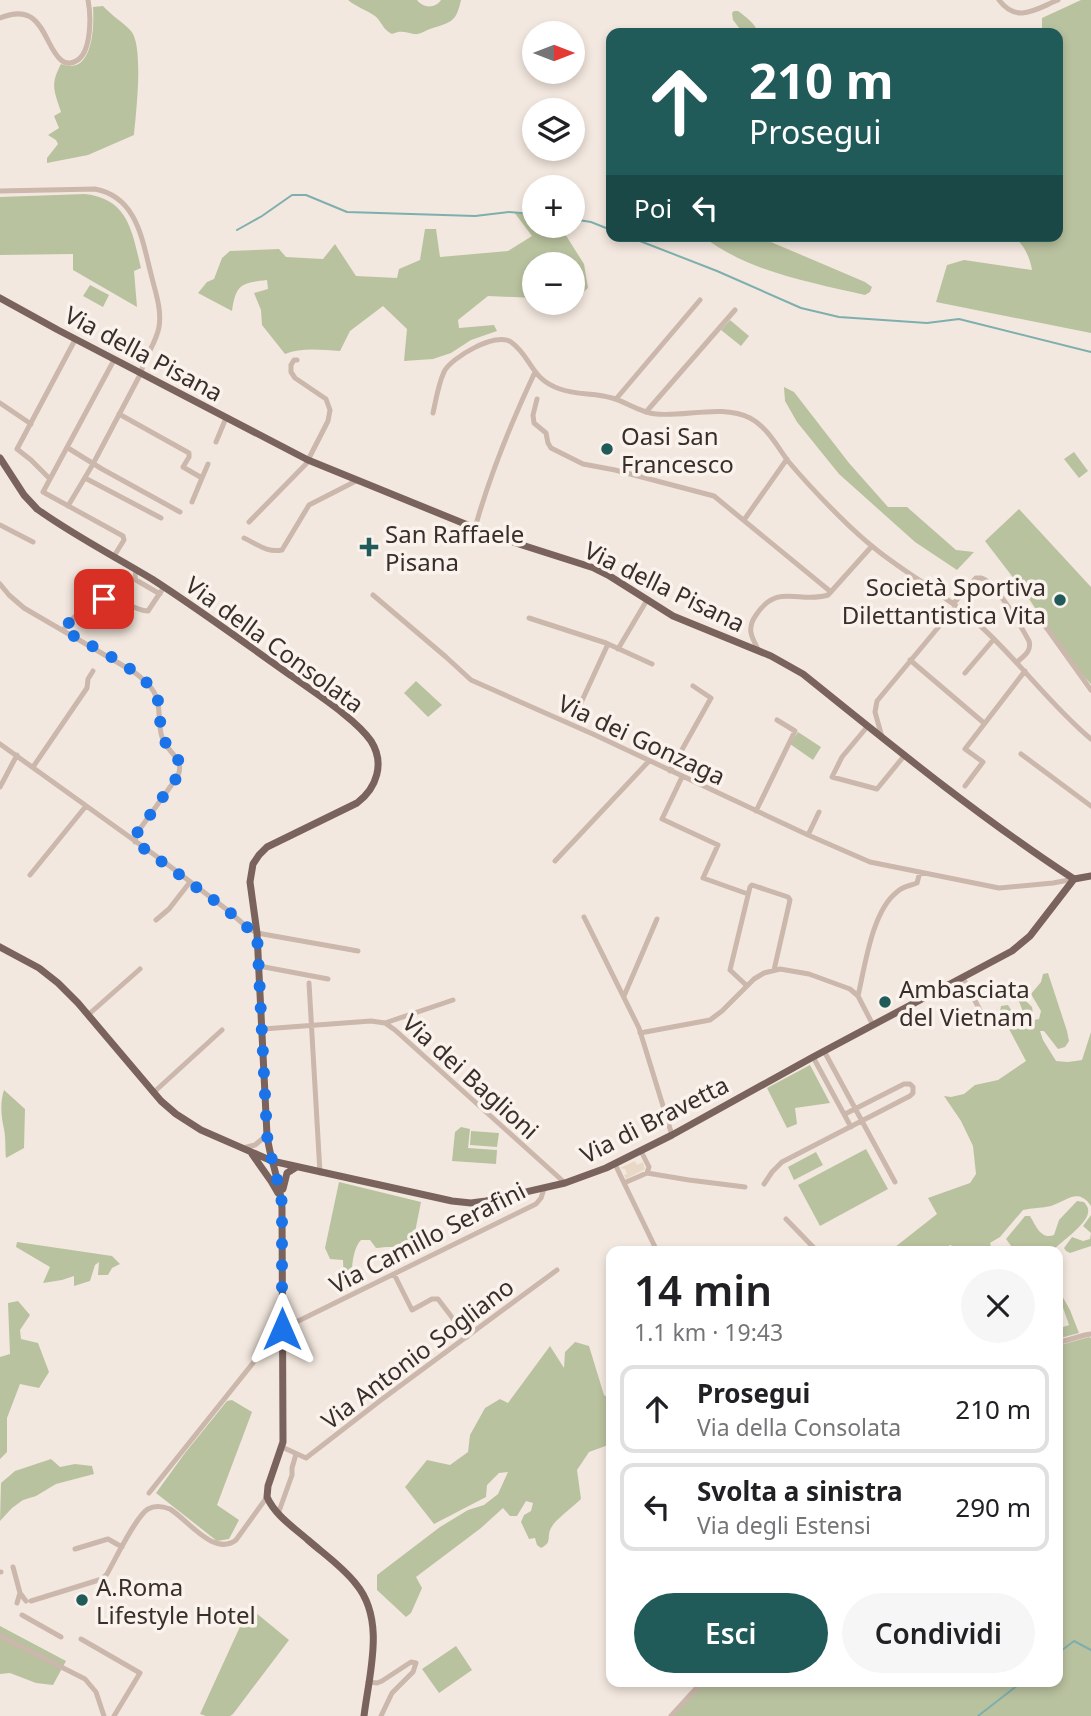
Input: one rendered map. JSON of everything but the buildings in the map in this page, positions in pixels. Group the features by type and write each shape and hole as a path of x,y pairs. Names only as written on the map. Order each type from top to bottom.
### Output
{"main road":[{"name":"Via della Pisana","path":"1,301 308,460 475,528 594,568 681,620 797,669 904,756 1074,879"},
{"name":"Via della Consolata","path":"0,458 24,495 37,509 136,570 332,704 368,738 377,755 375,781 364,798 272,843 256,858 251,872 257,933 267,1135 281,1200"},
{"path":"1074,879 1091,876"},
{"name":"Via di Bravetta","path":"0,947 52,977 72,996 153,1093 189,1123 272,1161 465,1203 486,1202 565,1183 615,1164 1007,954 1030,936 1074,879"},
{"path":"251,1153 281,1200"},
{"path":"296,1167 285,1176 281,1200 282,1447 268,1486 267,1497 278,1514 352,1579 364,1596 374,1628 364,1716"}],"street":[{"path":"42,18 58,56 66,62 75,62 83,55 88,41 88,0"},
{"path":"999,0 1007,10 1020,13 1058,0"},
{"path":"0,18 14,7"},
{"path":"0,191 95,189 113,194 127,208 138,226 159,308 158,330 141,373 68,506"},
{"path":"616,399 700,300"},
{"path":"646,412 736,310"},
{"path":"433,413 445,369 461,356 488,341 503,339 511,341 535,372 550,385 562,390 616,399 646,412 661,415 729,411 753,419 765,429 820,498 872,546 955,605 994,639 1091,739"},
{"path":"50,479 17,449 75,340"},
{"path":"114,360 43,492 123,536 124,540 114,556"},
{"path":"249,522 308,460 329,416 330,407 325,398 291,371 291,365 297,360"},
{"path":"475,528 501,451 535,372"},
{"path":"537,399 534,423 546,433 549,446 583,464 707,493 718,499 831,592"},
{"path":"0,403 31,424"},
{"path":"119,414 187,452 189,455 183,467 202,478"},
{"path":"216,442 226,418"},
{"path":"68,448 180,512"},
{"path":"744,520 787,459"},
{"path":"192,502 208,464"},
{"path":"85,478 161,518"},
{"path":"244,538 266,550 282,550 310,504 356,481"},
{"path":"0,525 33,542"},
{"path":"759,651 750,627 768,601 780,597 819,597 831,592 872,546"},
{"path":"882,738 875,712 877,701 976,578 988,582 1001,597 1030,643 1028,651 1017,662"},
{"path":"0,584 19,604 134,672 147,683 156,696 162,737 181,765 178,776 137,833 135,842"},
{"path":"63,630 76,614 100,600 113,598 147,612 162,590"},
{"name":"Via dei Gonzaga","path":"373,594 471,680 870,862 999,888 1074,879"},
{"path":"618,649 647,600"},
{"path":"1038,616 1091,690"},
{"path":"529,618 608,644 652,664"},
{"path":"965,673 994,639"},
{"path":"574,718 608,644"},
{"path":"910,660 984,723"},
{"path":"33,767 87,688 93,671"},
{"path":"965,786 983,762 965,749 1025,671"},
{"path":"670,771 711,698 694,685"},
{"path":"756,811 795,731 777,720"},
{"path":"867,727 843,755 832,778 877,789 904,756"},
{"path":"0,744 190,882 248,928 257,933 358,951"},
{"path":"1021,754 1091,806"},
{"path":"0,787 18,755"},
{"path":"555,861 649,761"},
{"path":"682,777 662,819 718,845 703,878 748,894"},
{"path":"30,875 86,806"},
{"path":"808,835 819,812"},
{"path":"858,996 881,911 900,889 916,884 920,872"},
{"path":"156,920 169,909 190,882"},
{"path":"746,985 730,970 750,886 755,885 790,899 774,970"},
{"path":"584,917 640,1033 672,1135"},
{"path":"624,996 657,919"},
{"path":"259,966 328,979"},
{"path":"88,1015 140,969"},
{"path":"640,1033 710,1020 746,985 774,970 794,970 848,988 858,996 873,1025"},
{"path":"963,978 982,1014"},
{"path":"309,983 320,1173"},
{"path":"262,1029 371,1021 385,1023 453,1000"},
{"name":"Via dei Baglioni","path":"385,1023 565,1183"},
{"path":"153,1093 222,1030"},
{"path":"824,1051 895,1182"},
{"path":"813,1057 851,1128"},
{"path":"764,1184 782,1162 910,1096 914,1091 913,1087 904,1084 845,1114"},
{"path":"241,1148 258,1143 267,1135"},
{"path":"641,1151 649,1167 647,1173"},
{"path":"615,1164 655,1246"},
{"path":"625,1183 647,1173 746,1187"},
{"name":"Via Camillo Serafini","path":"282,1329 536,1204 544,1189"},
{"path":"786,1219 812,1246"},
{"name":"Via Antonio Sogliano","path":"296,1454 306,1458 557,1270"},
{"path":"394,1274 412,1310 432,1299 438,1299 467,1337"},
{"path":"1063,1341 1091,1334"},
{"path":"149,1493 265,1348 282,1346"},
{"path":"278,1514 292,1475 296,1454 282,1447"},
{"path":"20,1593 29,1601 102,1579 143,1513 151,1508 168,1508 212,1543 221,1545 236,1540 267,1497"},
{"path":"75,1549 108,1539 122,1547"},
{"path":"13,1567 20,1593 17,1603"},
{"path":"22,1615 61,1637"},
{"path":"0,1636 85,1679 96,1692 104,1716"},
{"path":"82,1639 140,1673 114,1716"},
{"path":"368,1682 381,1682 411,1662 416,1663 413,1672 390,1696 381,1716"},
{"path":"671,1716 697,1687"}],"green space":[{"path":"348,0 417,0 422,5 429,6 436,5 441,0 461,0 455,17 443,25 416,34 392,34 375,16"},
{"path":"1081,0 1091,0 1091,333 936,302 947,265 964,260 1032,270 1026,251 1019,242 1063,242 1063,28 1042,28 1042,18"},
{"path":"103,6 131,31 135,39 138,81 134,135 88,155 47,163 47,158 58,144 48,135 59,128 54,116 61,112 55,93 55,77 61,64 72,66 85,58 91,41 93,7"},
{"path":"738,11 756,28 739,28 733,20 732,13"},
{"path":"85,194 111,203 126,219 141,268 134,271 137,307 73,270 73,254 0,255 0,197"},
{"path":"514,212 522,213 522,223"},
{"path":"425,229 436,229 440,257 508,251 529,238 568,238 576,252 522,252 522,297 488,296 458,320 459,328 494,325 497,331 471,340 451,353 433,359 404,361 407,329 383,306 350,331 340,351 305,350 285,354 262,325 261,310 254,293 268,289 267,280 241,286 232,311 198,293 207,282 214,279 222,258 230,251 279,249 286,257 323,259 335,244 356,276 397,278 399,269 420,260"},
{"path":"711,242 771,242 872,287 865,295 780,274 739,259"},
{"path":"585,270 588,288 585,291"},
{"path":"90,285 109,295 103,307 83,296"},
{"path":"730,320 749,336 741,346 721,330"},
{"path":"784,387 794,392 849,463 888,507 907,507 956,550 974,552 957,570 915,542 839,474 797,422 785,401"},
{"path":"1074,452 1088,471 1079,478 1064,459"},
{"name":"Società Sportiva Dilettantistica Vita","path":"1019,509 1091,587 1091,684 1074,666 1025,593 985,541"},
{"path":"416,681 442,705 428,717 404,693"},
{"path":"798,732 821,747 813,760 790,744"},
{"path":"1048,973 1069,1041 1065,1047 1058,1049 1044,1031 1040,1031 1056,1061 1082,1060 1091,1032 1091,1206 1077,1196 1051,1206 1023,1210 1000,1237 990,1243 991,1246 896,1246 937,1214 928,1198 970,1183 976,1174 973,1146 961,1121 944,1096 964,1094 975,1085 998,1080 1026,1061 1000,1012 1001,1006 1008,1005 1016,1018 1023,1018 1018,999 1023,998 1032,1007 1034,1020 1039,1019 1041,1011 1031,994 1041,982 1043,974"},
{"path":"810,1065 830,1103 795,1108 797,1124 787,1128 767,1088"},
{"path":"4,1090 25,1109 24,1148 6,1158 1,1109"},
{"path":"461,1127 470,1129 468,1148 497,1150 496,1164 452,1161 455,1132"},
{"path":"471,1131 499,1133 497,1147 470,1145"},
{"path":"866,1149 888,1189 820,1226 798,1185"},
{"path":"816,1152 823,1165 794,1180 788,1167"},
{"path":"339,1182 421,1202 410,1257 399,1248 376,1248 370,1240 361,1240 353,1260 352,1271 356,1272 352,1286 346,1289 343,1260 330,1259 325,1248"},
{"path":"1077,1201 1084,1202 1087,1206 1086,1218 1058,1246 1011,1246 1006,1239 1025,1216 1030,1216 1046,1236 1054,1235 1059,1220"},
{"path":"1091,1215 1091,1233 1083,1226"},
{"path":"1091,1233 1091,1246 1070,1253 1064,1248 1072,1237 1083,1241 1090,1239"},
{"path":"17,1242 112,1256 120,1264 112,1268 108,1275 98,1275 99,1262 95,1265 90,1281 74,1286 74,1276 43,1283 50,1267 16,1247"},
{"path":"1063,1298 1079,1333 1063,1337 1063,1327 1069,1325 1063,1308"},
{"path":"18,1301 30,1315 20,1330 21,1339 38,1343 49,1372 39,1388 20,1384 7,1418 7,1452 0,1459 0,1357 10,1354 8,1303"},
{"path":"1091,1338 1091,1716 673,1716 700,1687 1063,1687 1063,1344"},
{"path":"575,1342 589,1346 606,1396 606,1446 589,1452 577,1470 581,1499 553,1525 548,1542 541,1548 535,1538 529,1539 521,1522 524,1515 531,1511 533,1503 526,1501 517,1516 510,1516 503,1508 416,1577 422,1588 411,1613 406,1617 377,1590 377,1575 440,1527 468,1510 484,1505 498,1494 508,1472 499,1473 487,1485 486,1497 434,1524 405,1487 427,1460 450,1465 468,1452 470,1435 485,1408 500,1399 508,1403 550,1346 564,1368 565,1352"},
{"path":"232,1400 252,1412 217,1505 239,1520 229,1539 217,1541 156,1493 227,1401"},
{"path":"51,1459 60,1467 75,1464 92,1466 94,1474 56,1484 23,1500 0,1521 1,1483 15,1471"},
{"path":"249,1607 289,1640 233,1714 200,1714"},
{"path":"0,1626 66,1661 53,1685 36,1683 10,1673 0,1674"},
{"path":"456,1646 472,1670 439,1693 422,1669"}],"shaded area":[{"path":"635,1161 637,1165 643,1162 645,1169 626,1179 625,1169 620,1168"}],"waterway":[{"path":"237,230 292,195 306,195 347,212 475,216 522,213"},
{"path":"585,221 606,228"},
{"path":"642,242 801,308 839,317 927,323 959,319 1091,352"},
{"path":"1063,1649 1074,1641 1091,1650"},
{"path":"978,1716 1016,1687"}],"place":[{"name":"Oasi San Francesco","path":"607,449"},
{"name":"San Raffaele Pisana","path":"369,547"},
{"name":"Società Sportiva Dilettantistica Vita","path":"1060,600"},
{"name":"Ambasciata del Vietnam","path":"885,1002"},
{"name":"A.Roma Lifestyle Hotel","path":"82,1600"}],"route":[{"path":"104,599 76,614 63,630 134,672 150,686 158,701 162,737 181,764 178,776 137,833 135,842 257,933 267,1135 282,1204 282,1329"}]}
